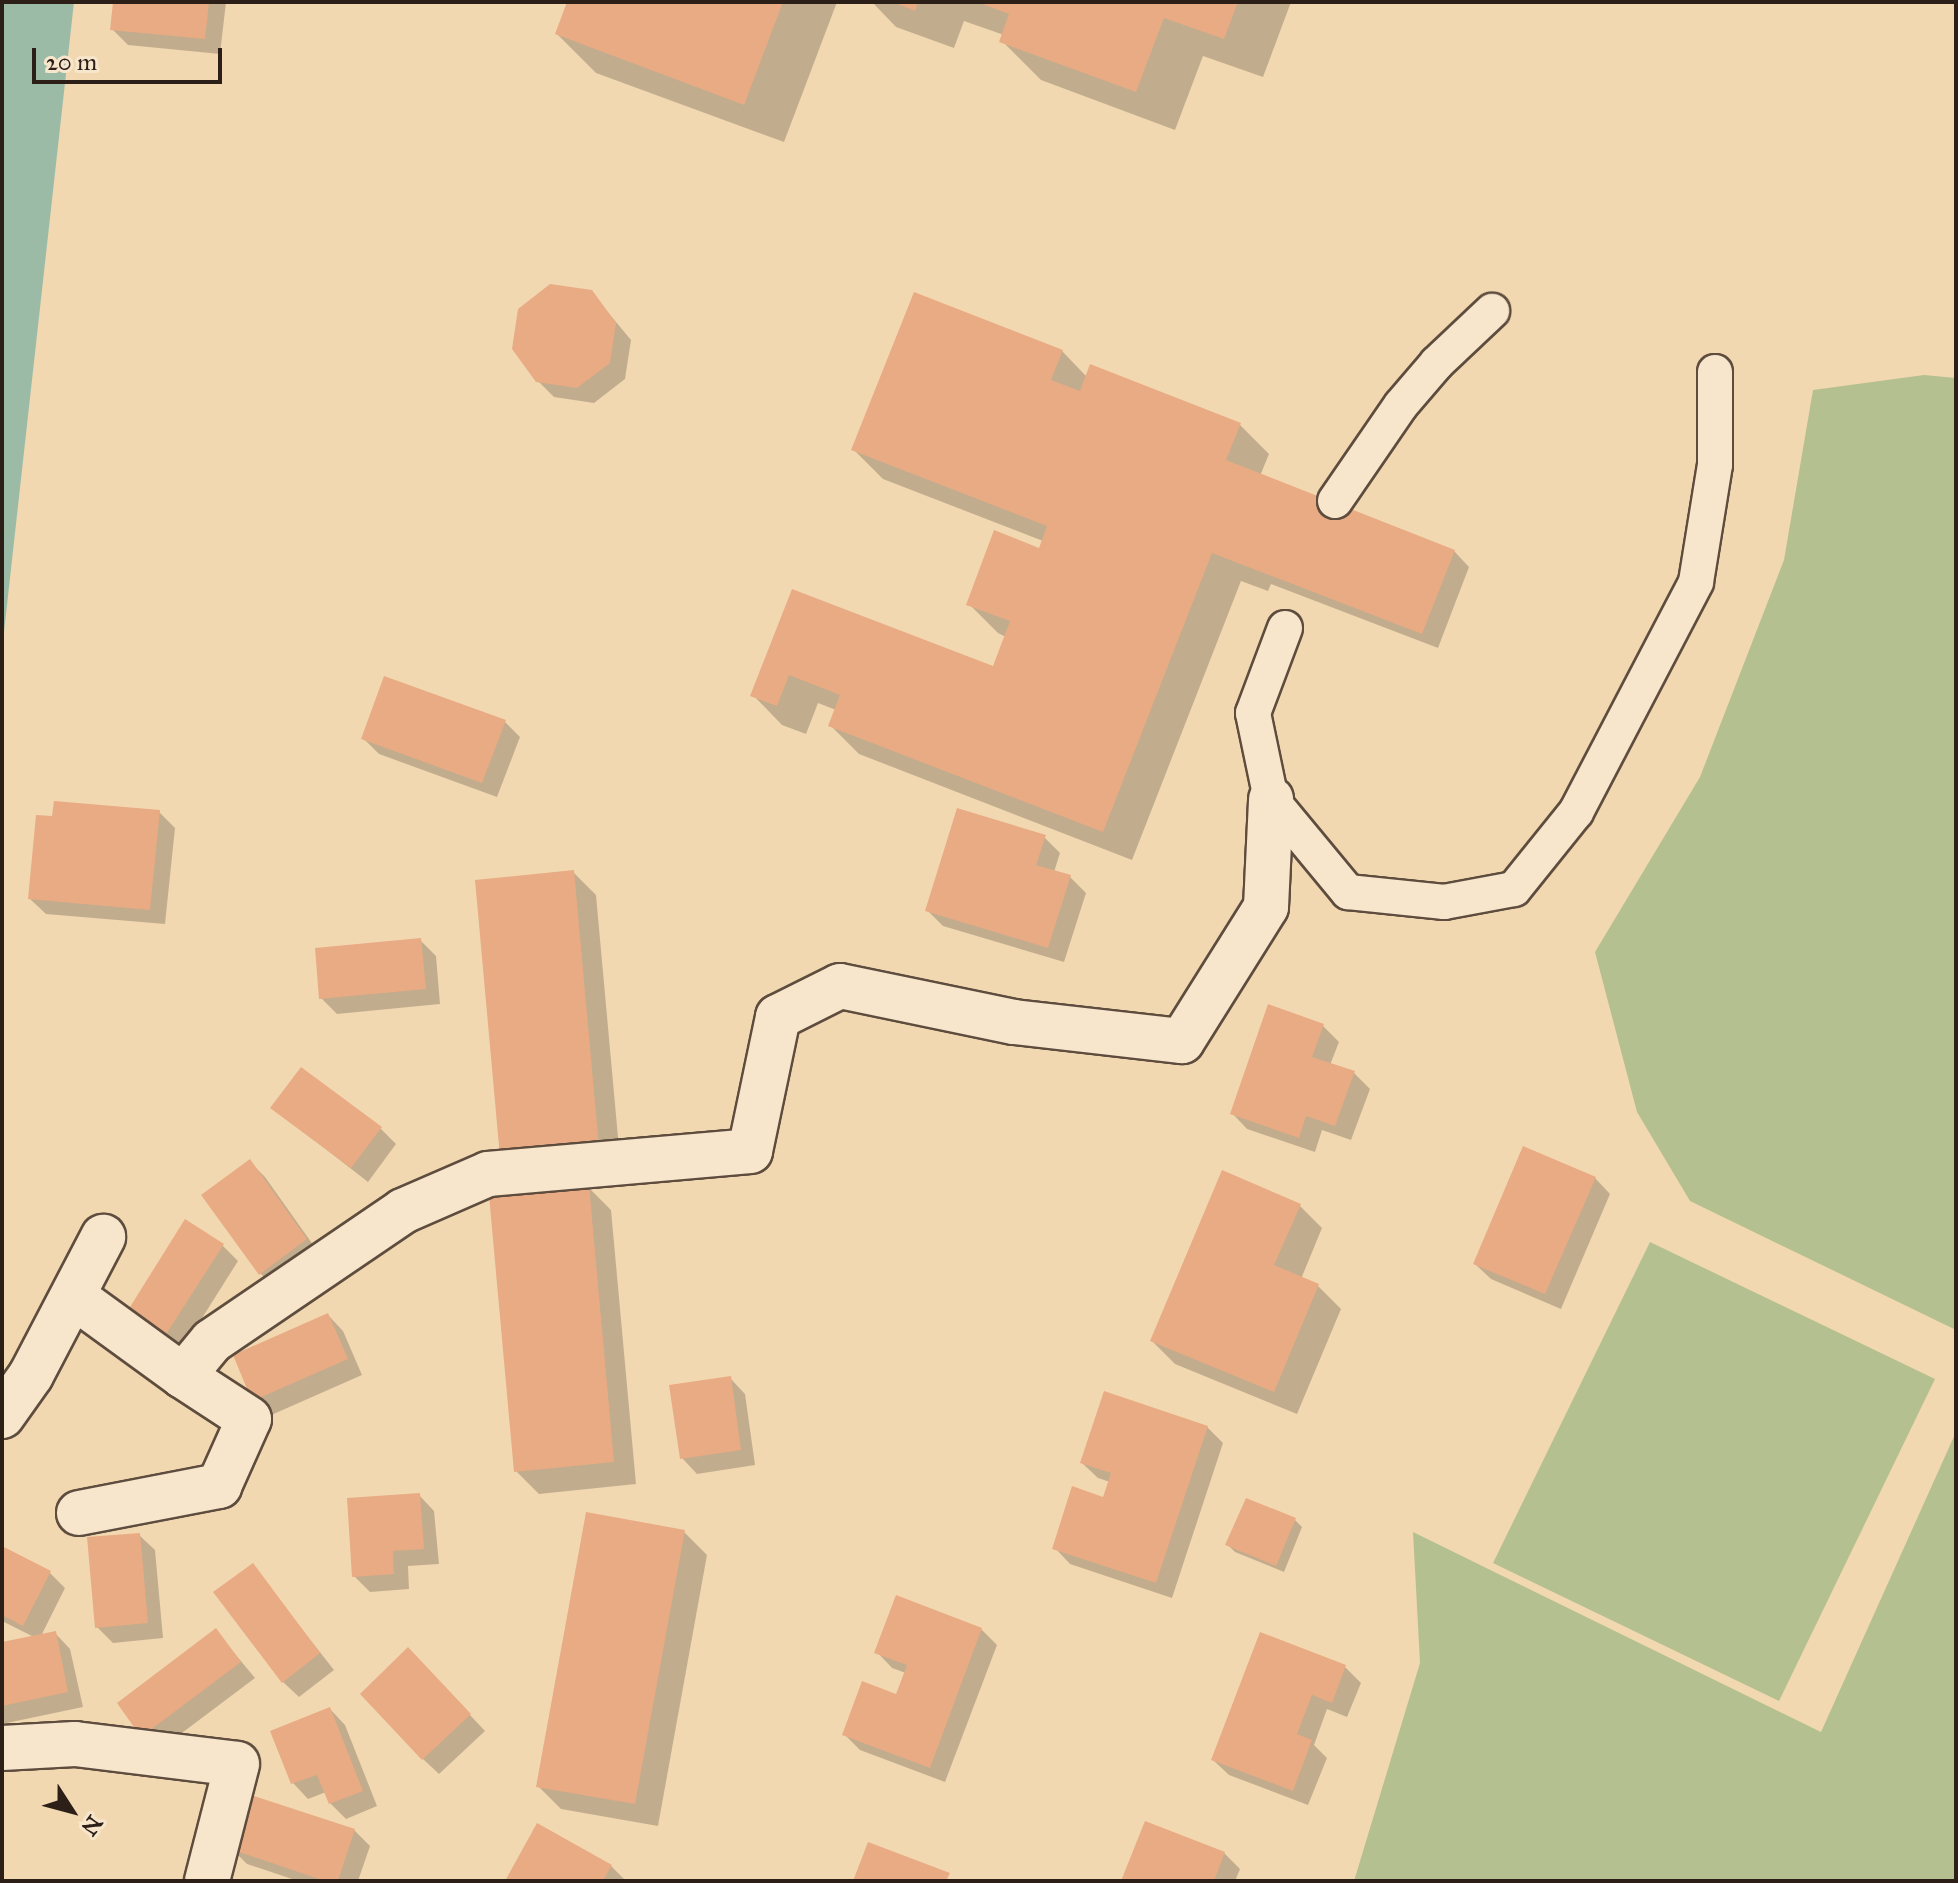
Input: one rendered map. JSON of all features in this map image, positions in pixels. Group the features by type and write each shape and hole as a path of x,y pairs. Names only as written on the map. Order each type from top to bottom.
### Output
{"street":[{"path":"183,1376 212,1341 403,1211 488,1174 750,1151 778,1017 840,986 1014,1022 1182,1041 1266,907 1271,799"},
{"path":"2,1416 31,1375 103,1237"},
{"path":"73,1296 183,1376 249,1419 219,1486 79,1513"},
{"path":"2,1748 75,1744 237,1764 207,1881"}],"lane":[{"path":"1335,501 1401,405 1437,363 1492,311"},
{"path":"1285,628 1253,713 1271,799 1348,892 1444,902 1514,889 1576,812 1696,582 1715,465 1715,372"}],"shaded area":[{"path":"2,2 74,2 2,650"},
{"path":"1924,375 1956,378 1956,1330 1690,1201 1637,1112 1595,952 1700,777 1784,560 1813,390"},
{"path":"1650,1242 1935,1379 1779,1701 1493,1563"},
{"path":"1956,1432 1956,1881 1354,1881 1420,1663 1413,1532 1821,1732"}],"building":[{"path":"113,2 209,2 205,39 110,30"},
{"path":"567,2 783,2 744,105 555,34"},
{"path":"893,2 918,2 915,11"},
{"path":"977,2 1238,2 1224,39 1164,18 1136,92 999,42 1009,14"},
{"path":"550,284 592,290 616,323 610,363 577,388 536,382 512,349 518,309"},
{"path":"914,292 1063,350 1051,380 1080,391 1090,364 1241,423 1226,460 1455,550 1422,634 1212,553 1103,832 828,726 840,695 789,675 777,706 750,696 792,589 993,666 1010,621 966,605 994,530 1039,548 1047,526 851,450"},
{"path":"384,676 506,720 482,783 361,739"},
{"path":"54,801 160,810 150,910 28,899 36,815 52,816"},
{"path":"957,808 1046,835 1036,865 1071,875 1048,948 925,911"},
{"path":"574,870 599,1147 500,1157 475,880"},
{"path":"421,938 426,989 319,999 315,948"},
{"path":"1268,1004 1324,1024 1312,1057 1355,1071 1335,1126 1306,1116 1299,1138 1230,1114"},
{"path":"301,1067 382,1127 351,1168 270,1108"},
{"path":"1523,1146 1596,1177 1545,1294 1473,1264"},
{"path":"250,1159 307,1239 259,1275 201,1195"},
{"path":"1222,1170 1301,1204 1274,1265 1319,1284 1274,1392 1150,1341"},
{"path":"589,1185 614,1462 514,1472 489,1195"},
{"path":"185,1219 224,1244 163,1339 125,1315"},
{"path":"328,1313 348,1359 252,1401 233,1355"},
{"path":"731,1376 741,1450 680,1459 669,1385"},
{"path":"1104,1391 1208,1426 1156,1583 1052,1549 1072,1486 1103,1497 1111,1473 1080,1463"},
{"path":"420,1493 424,1549 393,1551 394,1574 352,1577 347,1498"},
{"path":"1246,1498 1296,1518 1276,1566 1225,1545"},
{"path":"586,1512 685,1530 635,1804 536,1787"},
{"path":"140,1533 148,1623 95,1628 87,1537"},
{"path":"2,1546 51,1571 23,1626 2,1615"},
{"path":"253,1563 320,1653 282,1683 213,1592"},
{"path":"896,1595 982,1628 930,1768 842,1735 862,1681 896,1694 907,1665 874,1653"},
{"path":"216,1628 241,1662 141,1737 117,1703"},
{"path":"56,1631 68,1692 2,1706 2,1642"},
{"path":"1260,1632 1346,1665 1332,1703 1312,1695 1297,1734 1312,1740 1293,1791 1211,1760"},
{"path":"408,1647 471,1714 422,1760 360,1694"},
{"path":"330,1707 363,1791 329,1804 317,1775 291,1784 270,1731"},
{"path":"248,1794 355,1829 338,1881 325,1881 230,1849"},
{"path":"1145,1821 1225,1852 1214,1881 1121,1881"},
{"path":"537,1823 612,1865 603,1881 505,1881"},
{"path":"868,1842 950,1873 946,1881 853,1881"}]}
